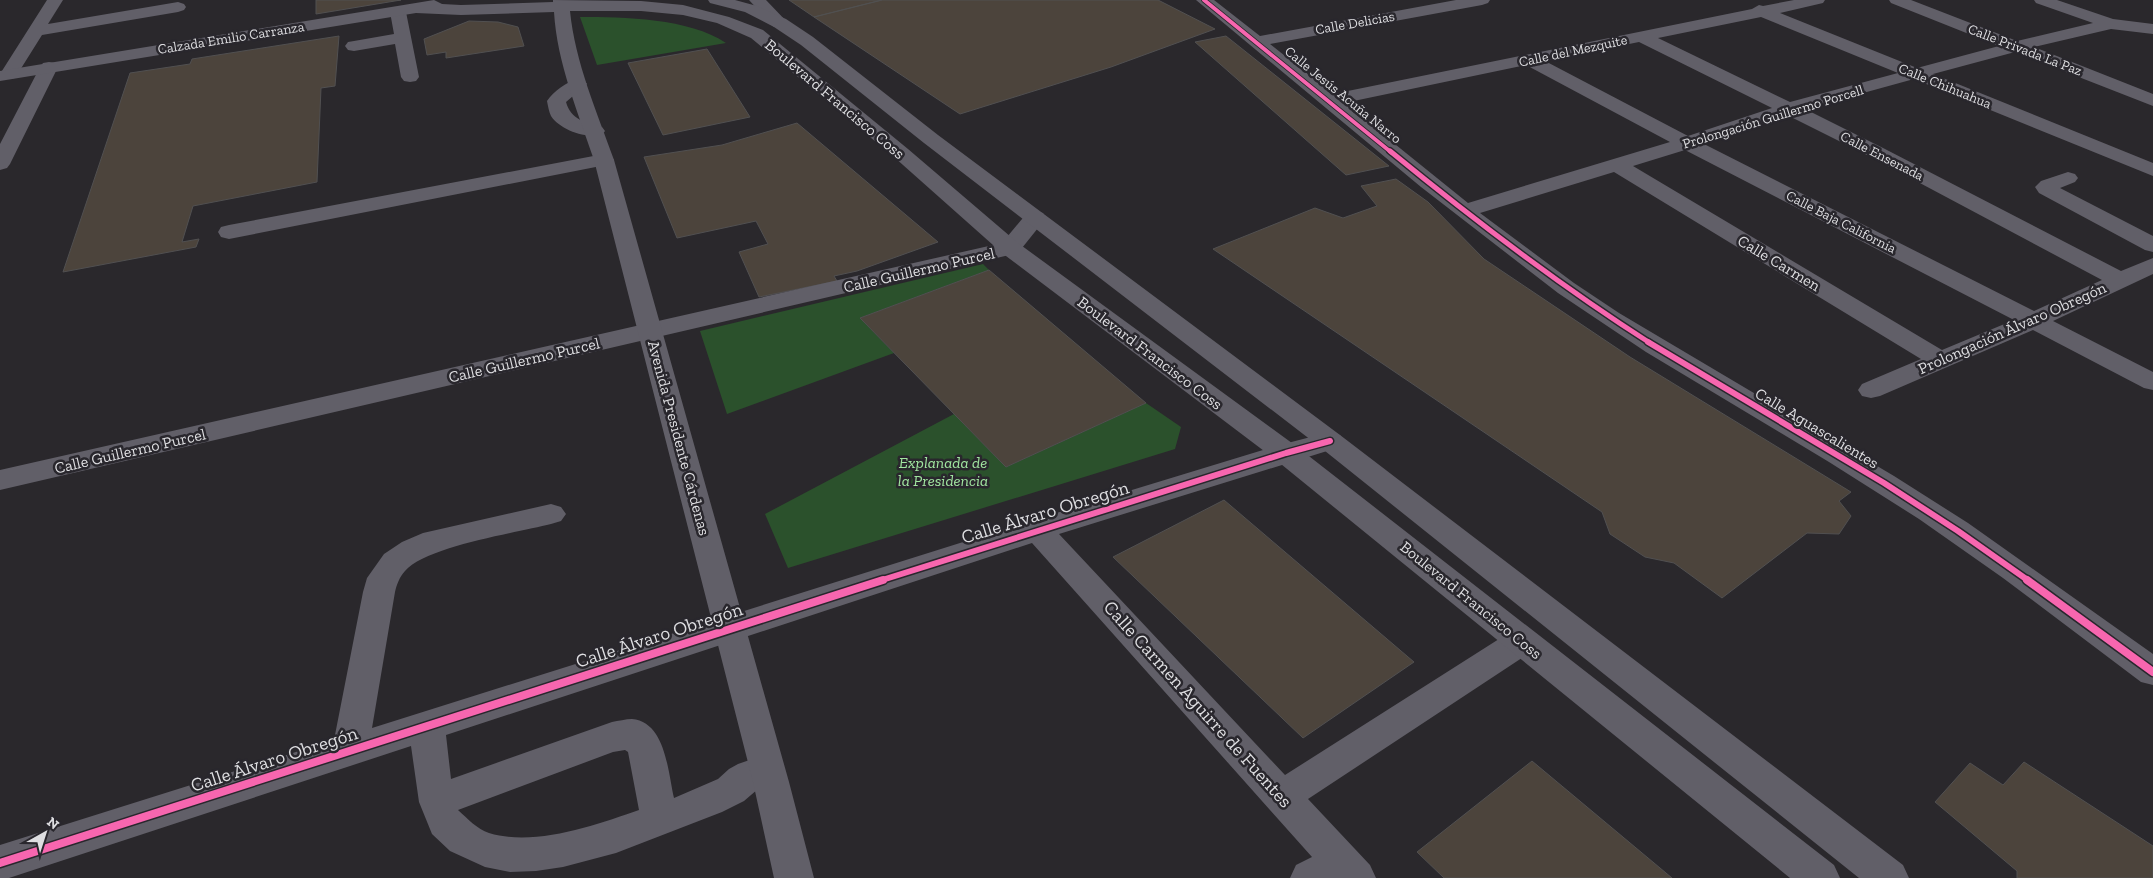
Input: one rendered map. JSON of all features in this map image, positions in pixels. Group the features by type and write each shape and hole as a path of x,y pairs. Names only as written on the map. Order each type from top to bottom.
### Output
{"street":[{"path":"4,75 37,31 55,0"},
{"name":"Boulevard Francisco Coss","path":"716,0 751,9 780,23 807,41 931,139 1330,441 1870,873"},
{"path":"756,0 780,23"},
{"name":"Calle Jesús Acuña Narro","path":"1204,0 1258,41 1328,101 1465,211"},
{"name":"Calle Delicias","path":"1258,41 1482,0"},
{"name":"Calle Chihuahua","path":"1737,0 2153,170"},
{"name":"Calle del Mezquite","path":"1328,101 1817,0"},
{"name":"Calle Privada La Paz","path":"1897,0 2153,100"},
{"path":"2042,0 2153,40"},
{"name":"Boulevard Francisco Coss","path":"417,8 462,5 562,11 640,6 683,10 724,20 758,34 902,153 1010,248 1286,453 1820,878"},
{"name":"Calzada Emilio Carranza","path":"4,75 417,8"},
{"path":"37,31 178,9"},
{"name":"Avenida Presidente Cárdenas","path":"562,11 573,70 604,160 769,776 794,878"},
{"path":"398,12 410,77"},
{"path":"2112,24 2153,29"},
{"name":"Prolongación Guillermo Porcell","path":"1465,211 1685,144 1790,108 2017,46 2112,24"},
{"name":"Calle Ensenada","path":"1641,36 1790,108 2120,280"},
{"path":"354,46 403,38"},
{"name":"Calle Baja California","path":"1529,60 1685,144 2035,320 2153,382"},
{"path":"0,164 49,67"},
{"path":"813,81 910,133 931,139"},
{"path":"902,153 913,149 926,149 991,184"},
{"path":"229,232 604,160"},
{"name":"Calle Carmen","path":"1617,165 1942,361"},
{"path":"2068,178 2045,187 2153,245"},
{"name":"Calle Aguascalientes","path":"1465,211 1564,287 1656,348 1799,431 1930,513 2153,672"},
{"name":"Calle Guillermo Purcel","path":"0,480 1010,248 1035,218"},
{"name":"Prolongación Álvaro Obregón","path":"1871,390 2035,320 2153,264"},
{"name":"Calle Álvaro Obregón","path":"0,863 729,628 1038,530 1330,441"},
{"path":"350,750 379,592 383,578 395,562 413,550 434,541 551,514"},
{"name":"Calle Carmen Aguirre de Fuentes","path":"1038,530 1283,796 1336,872"},
{"path":"1283,796 1522,641"},
{"path":"427,725 437,800 444,821 458,839 473,850 491,857 516,860 544,859 570,853 660,820 733,789 746,791 769,776"},
{"path":"437,800 612,737 632,734 644,746 660,820"}],"green space":[{"path":"580,17 636,19 675,24 694,28 726,43 597,65"},
{"path":"983,264 989,270 860,318 894,353 727,414 700,331"},
{"name":"Explanada de la Presidencia","path":"1146,403 1181,427 1175,449 788,568 765,514 954,414 1006,467"}],"building":[{"path":"316,0 401,0 316,14"},
{"path":"789,0 882,0 814,17"},
{"path":"882,0 1158,0 1215,29 1111,67 960,114 814,17"},
{"path":"469,21 498,22 518,27 524,46 446,58 446,52 427,55 424,39"},
{"path":"339,36 335,86 321,88 317,182 193,206 182,242 199,239 196,247 63,272 130,73 190,64 192,59"},
{"path":"1226,36 1389,166 1346,175 1195,42"},
{"path":"707,49 750,117 663,135 628,63"},
{"path":"797,123 938,242 857,271 834,276 837,281 759,297 739,252 768,244 756,221 677,238 644,157 722,145"},
{"path":"1396,179 1428,202 1484,259 1630,357 1851,492 1839,501 1851,516 1839,534 1807,533 1722,598 1674,563 1645,557 1610,534 1602,512 1213,249 1315,208 1343,218 1377,206 1361,186"},
{"path":"989,270 1146,403 1006,467 860,318"},
{"path":"1224,500 1414,662 1303,738 1113,557"},
{"path":"1532,761 1672,878 1444,878 1417,852"},
{"path":"2024,762 2153,846 2153,878 2017,878 2017,871 1935,802 1970,763 2003,785"}],"cycle path":[{"path":"1204,0 1473,219 1566,288 1655,346 1839,455 1929,512 2014,570 2153,672"},
{"path":"0,863 1038,530 1330,441"}]}
